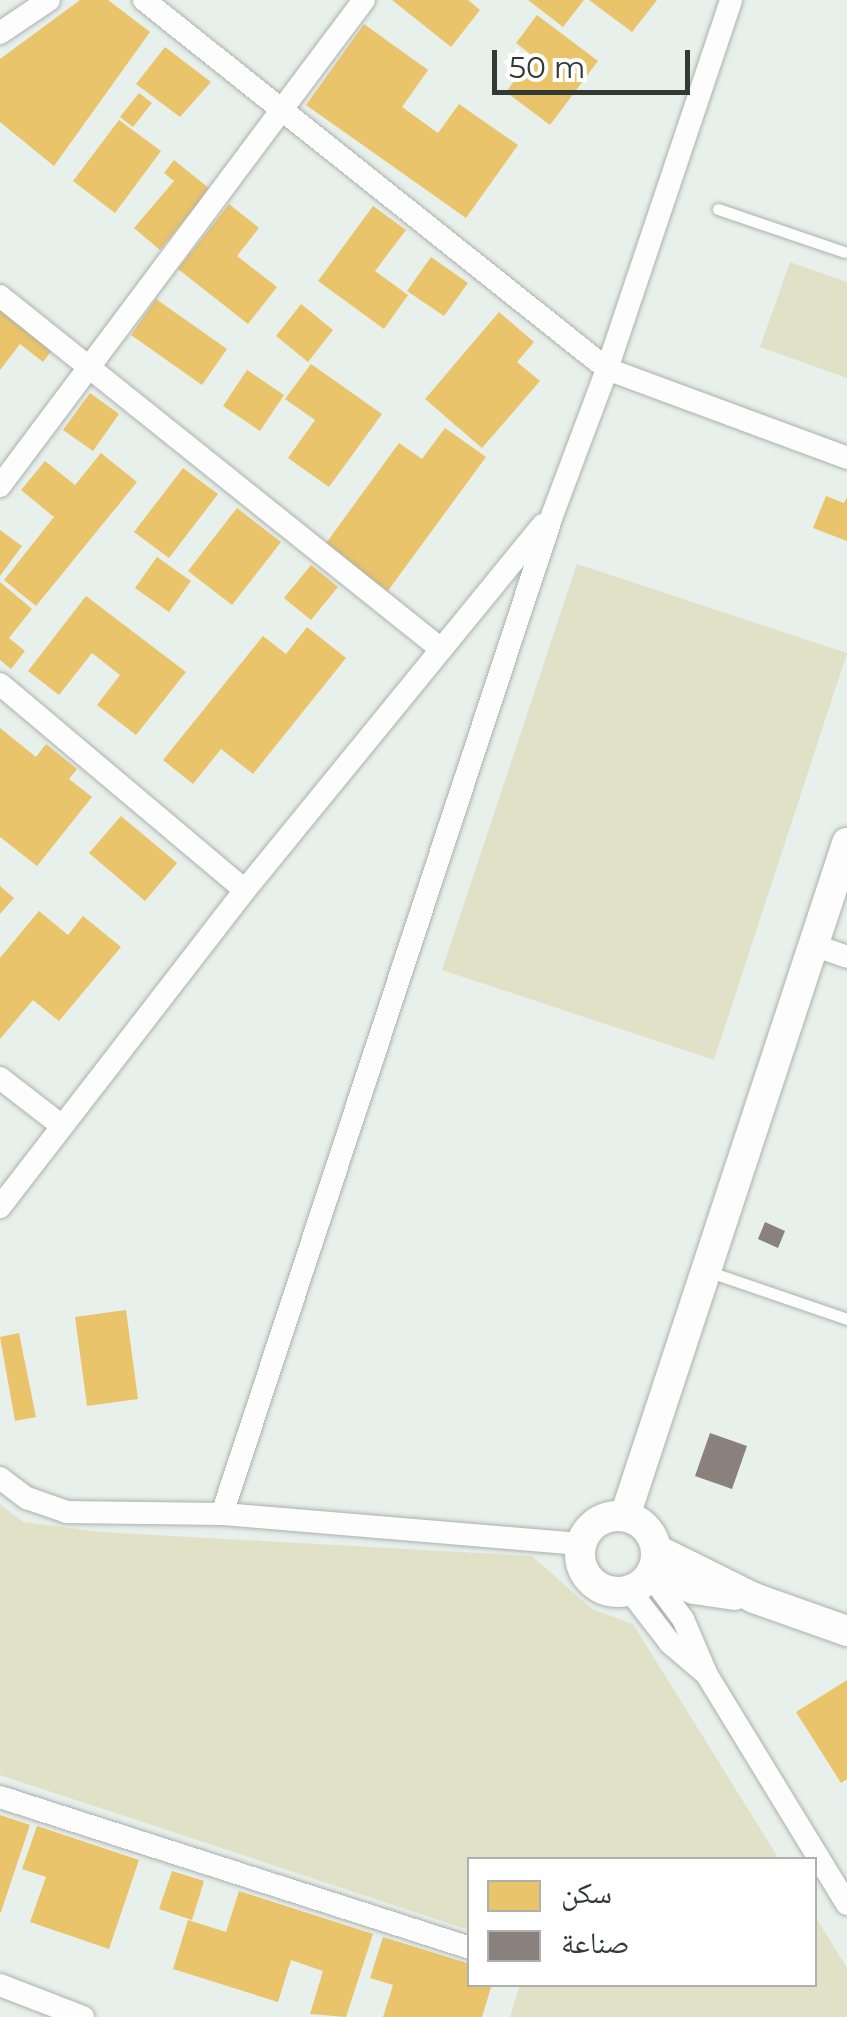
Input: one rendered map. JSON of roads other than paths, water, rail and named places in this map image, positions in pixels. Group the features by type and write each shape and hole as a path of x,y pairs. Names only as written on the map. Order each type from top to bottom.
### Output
{"street":[{"path":"0,33 49,0"},
{"path":"144,0 607,369 847,458"},
{"path":"0,486 364,0"},
{"path":"222,1514 553,513 607,369 730,0"},
{"path":"0,296 441,650"},
{"path":"0,1207 245,890 553,513"},
{"path":"0,684 245,890"},
{"path":"625,1516 847,843"},
{"path":"812,945 847,958"},
{"path":"0,1078 62,1126"},
{"path":"0,1478 26,1498 67,1512 222,1514 581,1544"},
{"path":"647,1572 618,1593 596,1586 582,1567 581,1544 603,1520 625,1516 646,1528 647,1572 670,1643 707,1674 847,1904"},
{"path":"647,1572 694,1589 754,1598 847,1631"},
{"path":"0,1797 467,1947"},
{"path":"0,1985 83,2017"}],"lane":[{"path":"718,210 846,249"},
{"path":"706,1270 847,1318"}]}
